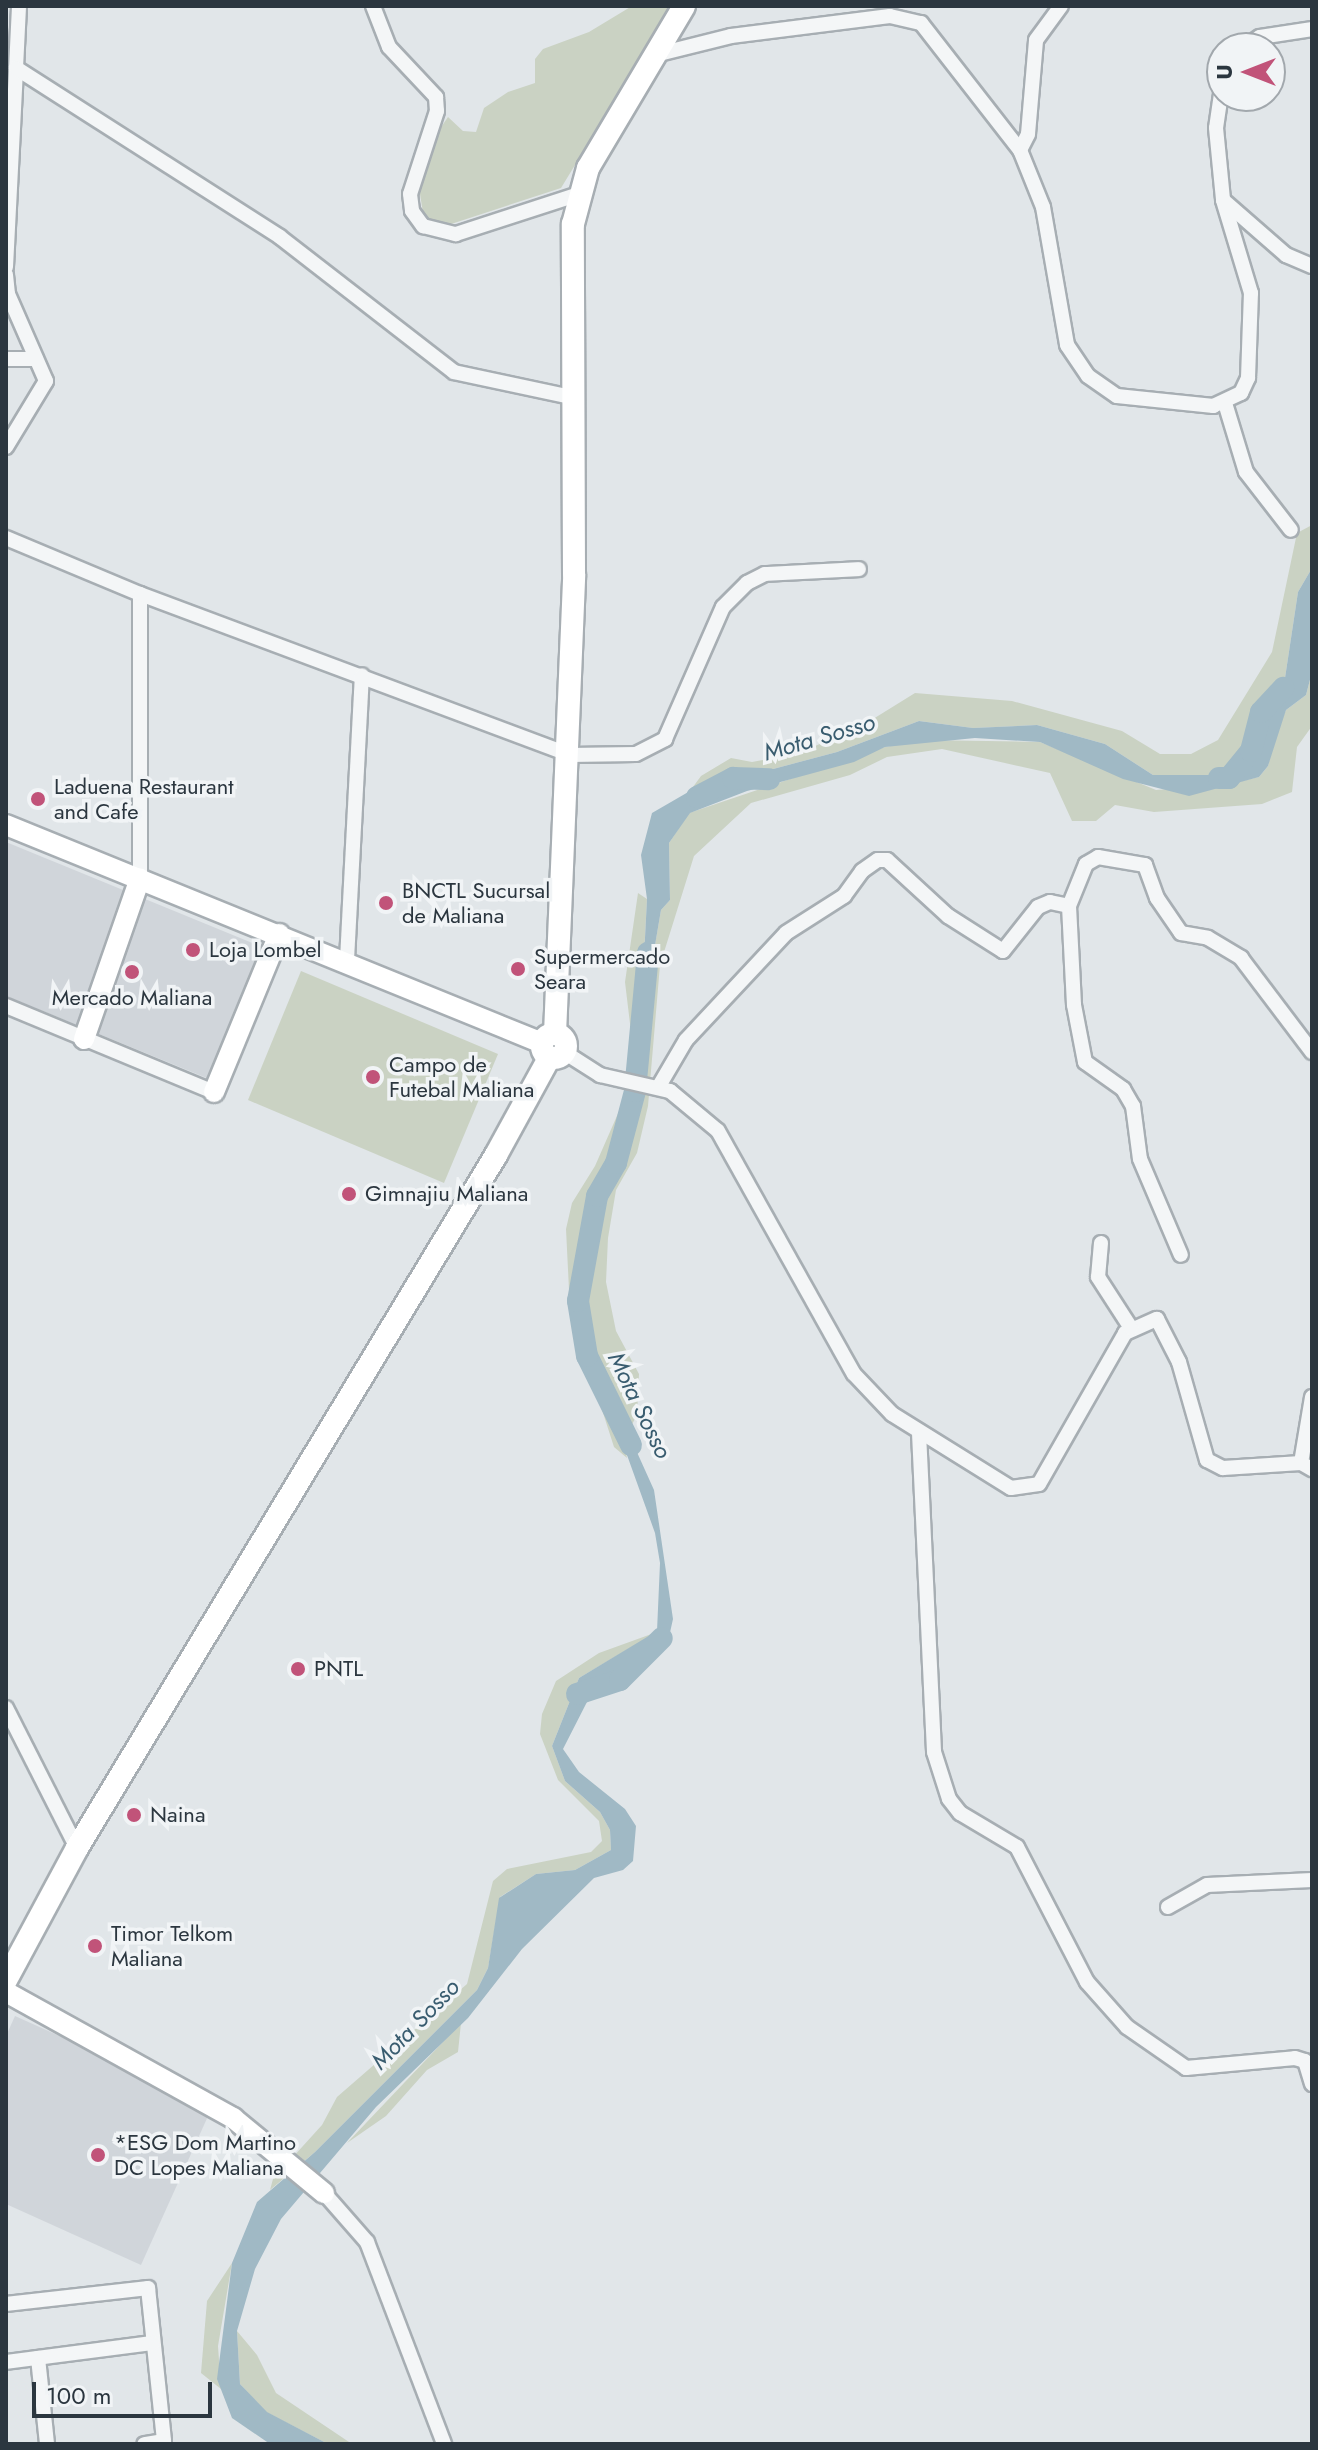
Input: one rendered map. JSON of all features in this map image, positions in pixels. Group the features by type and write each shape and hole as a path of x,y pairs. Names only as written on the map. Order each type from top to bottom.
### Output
{"main road":[{"path":"6,1980 77,1848 496,1155 553,1047 570,755 575,398 573,224 588,168 684,6"}],"street":[{"path":"6,267 19,6"},
{"path":"373,6 389,47 436,97 437,111 410,194 412,211 423,226 456,234 579,194"},
{"path":"1020,150 1028,134 1036,40 1061,6"},
{"path":"654,55 731,36 890,16 911,19 928,31 1020,150 1043,207 1060,325 1088,376 1117,396 1213,406 1241,393 1248,378 1252,324 1243,255 1223,200 1216,128 1218,112"},
{"path":"1286,33 1312,29"},
{"path":"16,68 280,237 454,372 575,398"},
{"path":"1223,200 1286,255 1312,266"},
{"path":"6,275 8,294 46,381 44,391 6,447"},
{"path":"6,359 36,359"},
{"path":"1225,403 1246,472 1291,530"},
{"path":"6,538 140,594 570,755 636,754 665,739 723,607 747,583 765,574 859,569"},
{"path":"84,1039 140,878 140,594"},
{"path":"347,960 362,675"},
{"path":"6,825 347,960 553,1047 600,1075 659,1086 718,1131 854,1374 892,1414 1011,1488 1039,1484 1131,1328 1157,1319 1188,1389 1201,1447 1214,1466 1306,1466 1312,1397"},
{"path":"1181,1255 1140,1159 1133,1106 1123,1089 1085,1062 1074,1005 1069,906 1086,864 1098,857 1145,865 1157,898 1181,933 1208,938 1241,958 1312,1052"},
{"path":"659,1086 686,1040 786,933 836,903 878,860 887,860 948,916 1003,951 1038,907 1050,902 1069,906"},
{"path":"6,1006 214,1092 279,934"},
{"path":"1101,1243 1098,1277 1131,1328"},
{"path":"919,1433 934,1752 949,1799 960,1813 1017,1847 1087,1982 1127,2027 1186,2068 1295,2058 1305,2061 1312,2084"},
{"path":"6,1708 77,1848"},
{"path":"1168,1907 1207,1885 1312,1880"},
{"path":"6,1992 233,2118 324,2193 367,2242 444,2444"},
{"path":"6,2304 148,2288 164,2441 144,2444"},
{"path":"6,2362 153,2343"},
{"path":"38,2358 47,2444"}],"shaded area":[{"name":"Mercado Maliana","path":"6,842 267,949 214,1081 6,996"},
{"name":"*ESG Dom Martino DC Lopes Maliana","path":"15,2016 213,2105 141,2265 6,2204 6,2036"}],"green space":[{"path":"632,6 672,6 561,188 442,227 424,219 419,188 431,142 448,117 463,131 476,132 484,108 508,92 535,83 535,59 543,49 589,32"},
{"path":"1312,525 1312,568 1298,592 1285,678 1266,698 1262,734 1251,758 1214,775 1153,775 1105,744 1037,725 973,728 919,721 837,752 690,791 701,776 731,758 752,762 797,754 865,724 915,693 1012,701 1122,731 1160,754 1191,754 1218,740 1272,652 1297,533"},
{"path":"1312,672 1312,726 1297,747 1292,792 1262,804 1154,812 1115,805 1096,821 1072,821 1050,773 942,749 887,757 850,775 751,803 694,856 660,965 648,1106 637,1153 616,1190 608,1238 606,1282 616,1331 639,1374 637,1415 629,1430 615,1402 627,1458 614,1447 570,1310 566,1229 572,1203 595,1166 627,1093 631,1032 625,982 638,893 647,899 643,975 648,985 661,910 670,900 669,843 689,813 885,747 924,740 1040,742 1156,790 1229,784 1259,777 1268,766 1275,735 1286,710 1306,695"},
{"name":"Campo de Futebal Maliana","path":"301,971 498,1054 444,1183 248,1100"},
{"path":"657,1632 579,1678 552,1746 565,1781 600,1812 610,1830 611,1850 575,1870 536,1874 500,1897 488,1968 477,1990 315,2152 270,2190 273,2179 322,2125 337,2097 467,1984 493,1881 507,1869 591,1852 602,1841 599,1821 558,1780 540,1734 542,1714 556,1681 599,1653"},
{"path":"461,2023 458,2052 427,2070 386,2116 347,2143"},
{"path":"232,2263 218,2346 221,2389 201,2373 207,2301"},
{"path":"237,2331 257,2355 276,2393 352,2444 328,2444 266,2412 240,2384"}],"water":[{"path":"1312,568 1312,672 1306,695 1286,710 1268,766 1259,777 1189,796 1123,779 1040,742 975,738 885,747 854,762 747,791 690,813 669,843 670,900 661,910 648,986 643,976 647,899 641,855 652,813 690,791 837,752 919,721 973,728 1037,725 1105,744 1153,775 1214,775 1251,757 1262,734 1266,698 1285,678 1298,592"},
{"path":"613,1399 654,1490 673,1619 669,1637 657,1652 634,1662 588,1700 563,1749 579,1772 625,1809 636,1826 633,1861 623,1870 594,1878 522,1949 468,2018 376,2107 281,2219 255,2269 237,2331 240,2384 267,2412 328,2444 270,2444 232,2418 217,2379 232,2263 257,2202 315,2152 477,1990 488,1968 499,1898 536,1874 575,1870 611,1850 610,1830 600,1812 565,1781 552,1746 579,1678 657,1631 660,1563 655,1533 618,1430"}],"waterway":[{"name":"Mota Sosso","path":"1219,778 1229,778 1251,751 1261,712 1283,688"},
{"name":"Mota Sosso","path":"697,797 733,778 769,779"},
{"name":"Mota Sosso","path":"631,1445 587,1356 578,1301 597,1196 616,1163 635,1091 648,953"},
{"name":"Mota Sosso","path":"577,1694 620,1680 662,1638"}],"place":[{"name":"Laduena Restaurant and Cafe","path":"38,799"},
{"name":"BNCTL Sucursal de Maliana","path":"386,903"},
{"name":"Loja Lombel","path":"193,950"},
{"name":"Supermercado Seara","path":"518,969"},
{"name":"Mercado Maliana","path":"132,972"},
{"name":"Campo de Futebal Maliana","path":"373,1077"},
{"name":"Gimnajiu Maliana","path":"349,1194"},
{"name":"PNTL","path":"298,1669"},
{"name":"Naina","path":"134,1815"},
{"name":"Timor Telkom Maliana","path":"95,1946"},
{"name":"*ESG Dom Martino DC Lopes Maliana","path":"98,2155"}]}
